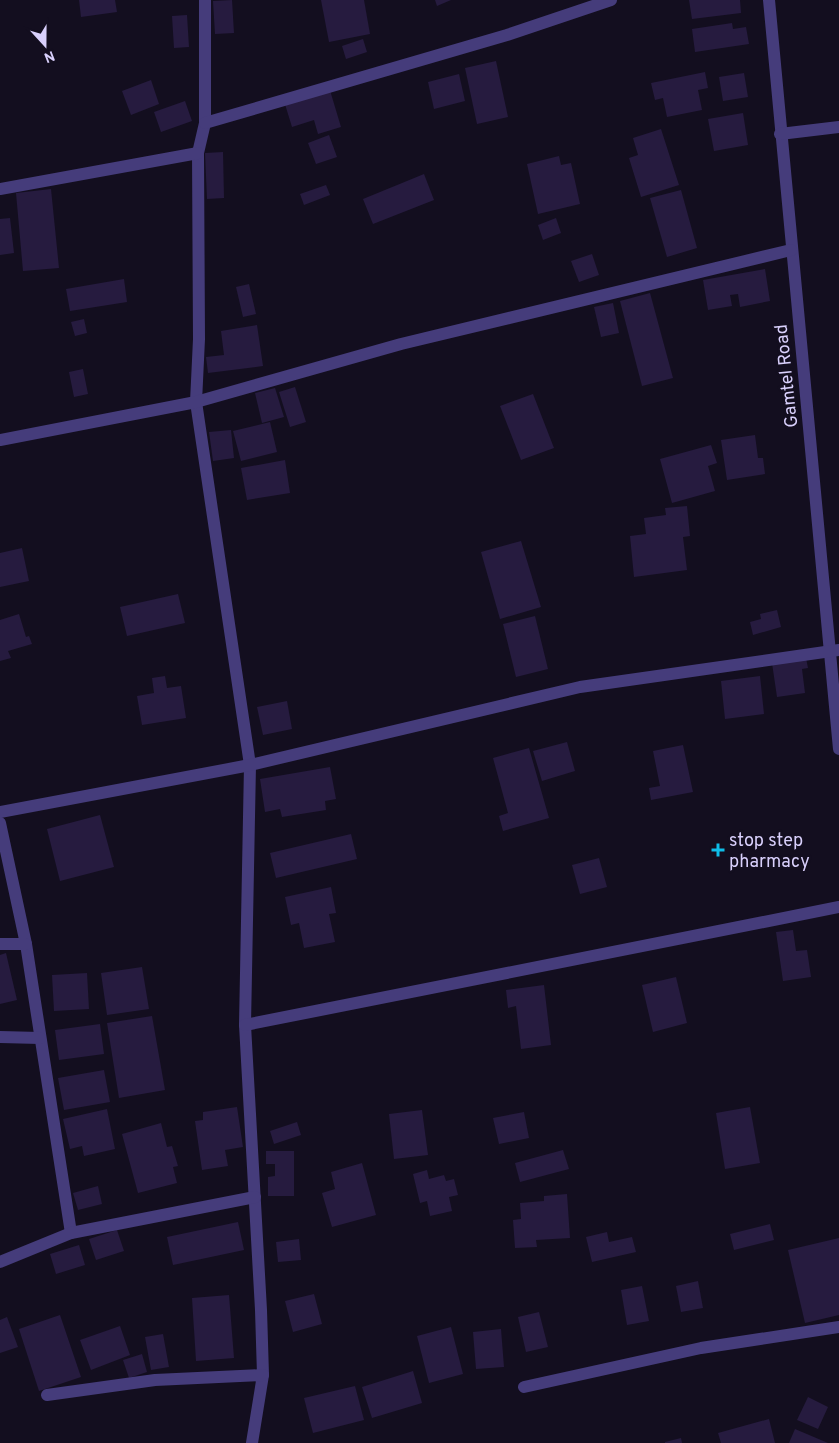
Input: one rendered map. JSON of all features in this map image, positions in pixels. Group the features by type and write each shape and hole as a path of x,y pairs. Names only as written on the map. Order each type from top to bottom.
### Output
{"street":[{"path":"204,0 205,123 198,153 196,402 250,765 245,1025 261,1310 262,1375 252,1443"},
{"path":"205,123 507,35 611,0"},
{"name":"Gamtel Road","path":"769,0 791,250 835,651 839,749"},
{"path":"780,134 839,127"},
{"path":"0,189 198,153"},
{"path":"0,440 196,402 401,344 791,250"},
{"path":"0,812 250,765 580,687 835,651"},
{"path":"0,823 26,944 71,1233"},
{"path":"245,1025 839,907"},
{"path":"0,944 26,944"},
{"path":"0,1037 40,1038"},
{"path":"0,1262 71,1233 255,1197"},
{"path":"524,1387 701,1348 839,1327"},
{"path":"47,1395 155,1380 262,1375"}],"building":[{"path":"79,0 115,0 117,12 81,17"},
{"path":"232,0 234,33 215,34 213,1"},
{"path":"321,0 364,0 370,34 329,42"},
{"path":"435,0 451,0 437,6"},
{"path":"689,0 740,0 741,13 692,19"},
{"path":"187,15 189,47 174,48 172,16"},
{"path":"732,23 733,29 746,27 749,44 695,52 692,29"},
{"path":"363,39 367,52 346,59 342,46"},
{"path":"496,61 508,117 477,124 465,68"},
{"path":"705,72 708,88 698,90 702,110 667,117 663,98 655,100 651,83"},
{"path":"744,73 748,97 723,101 719,77"},
{"path":"459,74 465,101 434,109 428,82"},
{"path":"151,80 159,104 131,115 122,91"},
{"path":"329,87 341,127 318,134 314,120 292,127 284,101"},
{"path":"185,101 192,121 161,132 154,112"},
{"path":"743,113 748,145 714,151 708,119"},
{"path":"661,129 679,185 641,197 629,158 638,155 633,138"},
{"path":"329,135 337,157 316,164 308,143"},
{"path":"223,152 224,198 207,199 205,153"},
{"path":"559,156 561,165 571,163 580,204 538,214 527,164"},
{"path":"424,174 434,200 373,224 363,199"},
{"path":"326,185 330,195 304,205 300,194"},
{"path":"51,189 59,268 23,271 16,193"},
{"path":"681,190 697,248 667,257 650,198"},
{"path":"10,218 14,253 0,255 0,219"},
{"path":"556,218 561,233 543,240 538,225"},
{"path":"592,254 599,275 579,282 571,261"},
{"path":"765,269 770,301 740,307 738,294 730,295 732,306 708,310 703,280"},
{"path":"124,279 127,302 70,311 66,289"},
{"path":"249,284 256,314 243,317 236,287"},
{"path":"650,293 673,378 642,386 620,301"},
{"path":"613,303 619,333 601,337 594,307"},
{"path":"84,319 87,333 75,336 71,322"},
{"path":"257,325 263,366 208,373 206,357 224,355 221,331"},
{"path":"83,369 88,394 74,397 69,372"},
{"path":"295,387 306,422 290,427 279,392"},
{"path":"275,388 284,417 262,423 255,393"},
{"path":"533,394 554,448 521,460 500,406"},
{"path":"270,422 277,452 241,461 233,431"},
{"path":"231,430 234,458 213,461 209,432"},
{"path":"755,435 758,458 763,458 765,474 727,480 721,440"},
{"path":"711,445 717,463 708,466 715,491 672,503 660,459"},
{"path":"285,460 290,493 247,500 241,468"},
{"path":"687,506 690,536 683,537 687,570 634,577 630,536 646,534 644,518 666,515 665,508"},
{"path":"521,541 541,607 500,619 481,552"},
{"path":"22,548 29,581 0,587 0,553"},
{"path":"178,594 185,623 127,636 120,607"},
{"path":"777,610 781,627 753,635 750,622 761,619 760,614"},
{"path":"19,614 26,637 29,636 32,644 8,651 11,658 0,661 0,620"},
{"path":"535,616 548,669 516,677 503,624"},
{"path":"806,658 808,668 802,669 805,693 777,697 772,663"},
{"path":"165,676 167,688 181,686 186,718 142,725 137,696 154,693 152,678"},
{"path":"760,676 764,714 725,719 721,681"},
{"path":"287,701 292,729 263,735 257,707"},
{"path":"567,742 575,771 542,781 533,751"},
{"path":"683,745 693,792 651,800 649,788 660,786 653,751"},
{"path":"529,748 549,818 503,831 499,816 508,813 493,758"},
{"path":"330,767 336,799 325,801 326,810 282,817 280,809 265,812 260,779"},
{"path":"100,815 114,867 60,881 47,829"},
{"path":"351,834 357,859 276,878 270,853"},
{"path":"599,858 607,887 580,894 572,865"},
{"path":"331,887 336,913 329,914 335,942 304,948 299,923 291,925 285,897"},
{"path":"793,930 796,951 807,950 811,977 783,981 776,932"},
{"path":"6,953 17,1000 0,1004 0,955"},
{"path":"142,967 149,1009 107,1015 101,973"},
{"path":"87,973 89,1009 54,1011 52,975"},
{"path":"676,977 687,1023 653,1032 642,985"},
{"path":"544,985 551,1045 521,1049 516,1006 508,1008 506,990"},
{"path":"152,1016 165,1090 119,1098 107,1023"},
{"path":"100,1024 104,1054 59,1060 55,1030"},
{"path":"104,1070 110,1102 64,1110 58,1078"},
{"path":"237,1107 243,1147 225,1150 228,1166 202,1170 195,1121 203,1120 203,1112"},
{"path":"750,1107 760,1163 725,1169 716,1113"},
{"path":"107,1109 115,1149 84,1156 82,1146 70,1149 63,1119"},
{"path":"422,1110 428,1155 394,1159 389,1114"},
{"path":"524,1112 529,1138 499,1144 493,1118"},
{"path":"297,1122 301,1135 274,1144 270,1131"},
{"path":"161,1123 167,1147 172,1146 178,1166 173,1167 177,1183 138,1193 122,1134"},
{"path":"563,1150 569,1169 520,1182 515,1163"},
{"path":"266,1151 294,1151 294,1196 268,1196 268,1177 275,1176 275,1164 266,1164"},
{"path":"362,1163 376,1215 332,1227 322,1193 335,1189 331,1172"},
{"path":"427,1170 429,1179 444,1175 446,1181 454,1179 458,1195 449,1197 452,1211 430,1216 427,1201 420,1203 413,1174"},
{"path":"98,1186 102,1204 78,1210 73,1193"},
{"path":"567,1194 570,1238 536,1240 537,1247 515,1248 513,1220 521,1219 520,1203 544,1201 544,1196"},
{"path":"238,1222 244,1250 173,1265 167,1237"},
{"path":"770,1224 774,1240 734,1250 730,1234"},
{"path":"117,1230 124,1251 96,1260 89,1239"},
{"path":"607,1232 609,1242 632,1237 636,1252 592,1262 586,1237"},
{"path":"839,1238 839,1315 805,1323 788,1250"},
{"path":"299,1239 301,1260 278,1262 276,1242"},
{"path":"79,1245 85,1265 56,1274 50,1254"},
{"path":"698,1281 703,1308 681,1312 676,1286"},
{"path":"642,1286 649,1321 627,1325 621,1290"},
{"path":"314,1294 322,1324 293,1332 285,1301"},
{"path":"229,1295 234,1358 196,1361 192,1298"},
{"path":"539,1312 548,1347 526,1352 518,1317"},
{"path":"60,1315 81,1377 39,1391 19,1329"},
{"path":"7,1317 18,1347 0,1353 0,1320"},
{"path":"120,1326 130,1355 91,1370 80,1340"},
{"path":"451,1327 463,1374 429,1383 417,1336"},
{"path":"501,1329 504,1367 476,1369 473,1332"},
{"path":"163,1334 169,1367 151,1370 145,1337"},
{"path":"142,1354 147,1372 129,1378 123,1360"},
{"path":"413,1371 422,1403 372,1418 362,1387"},
{"path":"355,1386 364,1420 313,1433 304,1398"},
{"path":"808,1397 828,1407 818,1429 797,1420"},
{"path":"769,1419 775,1443 721,1443 718,1433"},
{"path":"795,1429 828,1443 789,1443"},
{"path":"681,1438 682,1443 665,1443 665,1442"}],"place":[{"name":"stop step pharmacy","path":"718,850"}]}
